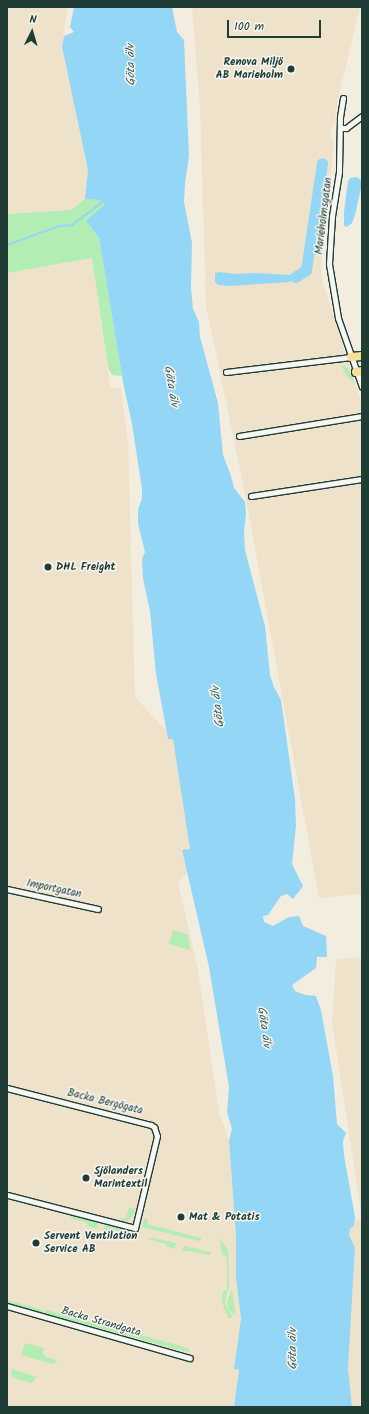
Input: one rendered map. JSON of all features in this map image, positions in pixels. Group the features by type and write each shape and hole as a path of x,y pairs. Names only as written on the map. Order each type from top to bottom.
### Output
{"highway":[{"path":"351,357 362,356"}],"street":[{"name":"Marieholmsgatan","path":"343,98 340,128 339,172 332,216 329,264 338,318 351,357 359,371 362,388"},
{"path":"340,128 346,128 362,116"},
{"path":"226,372 351,357"},
{"path":"239,436 362,416"},
{"path":"251,496 362,479"},
{"name":"Importgatan","path":"7,889 98,909"},
{"name":"Backa Bergögata","path":"7,1088 151,1124 154,1127 157,1136 135,1228 7,1195"},
{"name":"Backa Strandgata","path":"7,1306 190,1358"}],"shaded area":[{"path":"7,7 67,7 62,48 88,170 85,199 71,210 7,214"},
{"path":"192,7 360,7 337,104 335,122 330,133 334,143 321,265 323,283 362,405 362,894 319,898 245,494 206,306 200,108"},
{"path":"92,258 110,387 121,388 128,441 135,697 173,738 190,849 182,850 187,873 178,882 198,970 219,1112 229,1141 236,1235 236,1278 241,1319 234,1369 239,1370 234,1407 7,1407 7,273"},
{"path":"362,957 362,1218 332,1023 336,959"},
{"path":"355,1219 362,1220 362,1407 352,1407 348,1368 355,1249 349,1235 350,1229 354,1226"}],"green space":[{"path":"85,199 98,200 105,204 86,221 99,238 122,376 112,375 108,368 92,258 7,273 7,214 71,210"},
{"path":"342,365 348,368 356,385 344,372"},
{"path":"173,930 188,935 190,950 169,944"},
{"path":"129,1207 135,1209 132,1217 127,1221 121,1221 121,1218 126,1218"},
{"path":"71,1216 97,1222 97,1229 87,1226 87,1223 71,1218"},
{"path":"144,1219 148,1219 147,1224 201,1238 201,1240 199,1241 142,1227"},
{"path":"105,1225 132,1232 131,1234 114,1230 113,1233 103,1230"},
{"path":"149,1237 176,1243 175,1249 166,1246 166,1244 148,1239"},
{"path":"220,1238 228,1250 229,1288 225,1303 233,1318 228,1318 222,1302 223,1291 227,1291 227,1256 222,1255"},
{"path":"184,1246 210,1252 210,1255 182,1250"},
{"path":"232,1289 235,1316 229,1309 227,1302"},
{"path":"7,1300 43,1311 41,1313 7,1304"},
{"path":"46,1310 181,1346 189,1349 190,1351 187,1352 43,1314"},
{"path":"25,1343 44,1348 43,1354 48,1358 57,1360 56,1362 53,1364 21,1355"},
{"path":"12,1369 37,1377 32,1383 13,1378 11,1374"}],"water":[{"name":"Göta älv","path":"74,7 172,7 177,32 184,40 189,156 184,202 192,243 191,288 193,309 199,322 200,337 218,403 223,455 234,488 245,502 245,550 265,626 270,675 281,700 295,799 296,825 292,864 303,886 293,899 287,894 281,896 268,915 263,916 264,922 273,926 289,917 299,916 303,926 326,936 327,957 317,957 316,968 292,985 295,991 305,995 316,996 321,1010 333,1076 337,1124 346,1133 343,1141 344,1155 355,1217 354,1226 350,1229 349,1235 355,1248 348,1368 352,1407 234,1407 239,1370 234,1369 241,1319 236,1278 236,1235 229,1141 232,1129 227,1112 229,1087 209,967 182,850 190,849 173,739 168,739 156,674 150,611 143,579 142,559 145,552 138,524 138,509 142,499 142,489 132,424 123,382 99,238 86,221 105,204 98,200 85,199 88,170 62,47 64,36 74,32 70,27"},
{"path":"357,177 362,181 362,184 355,215 352,223 347,227 344,226 344,212 348,181 350,178"},
{"path":"220,272 236,274 255,273 290,275 295,277 290,282 229,286 218,285 215,282 215,273"}],"waterway":[{"path":"295,277 306,270 322,163"},
{"path":"7,245 59,226 72,225 102,202"}],"place":[{"name":"Renova Miljö AB Marieholm","path":"291,69"},
{"name":"DHL Freight","path":"48,567"},
{"name":"Sjölanders Marintextil","path":"86,1178"},
{"name":"Mat & Potatis","path":"181,1217"},
{"name":"Servent Ventilation Service AB","path":"36,1243"}]}
